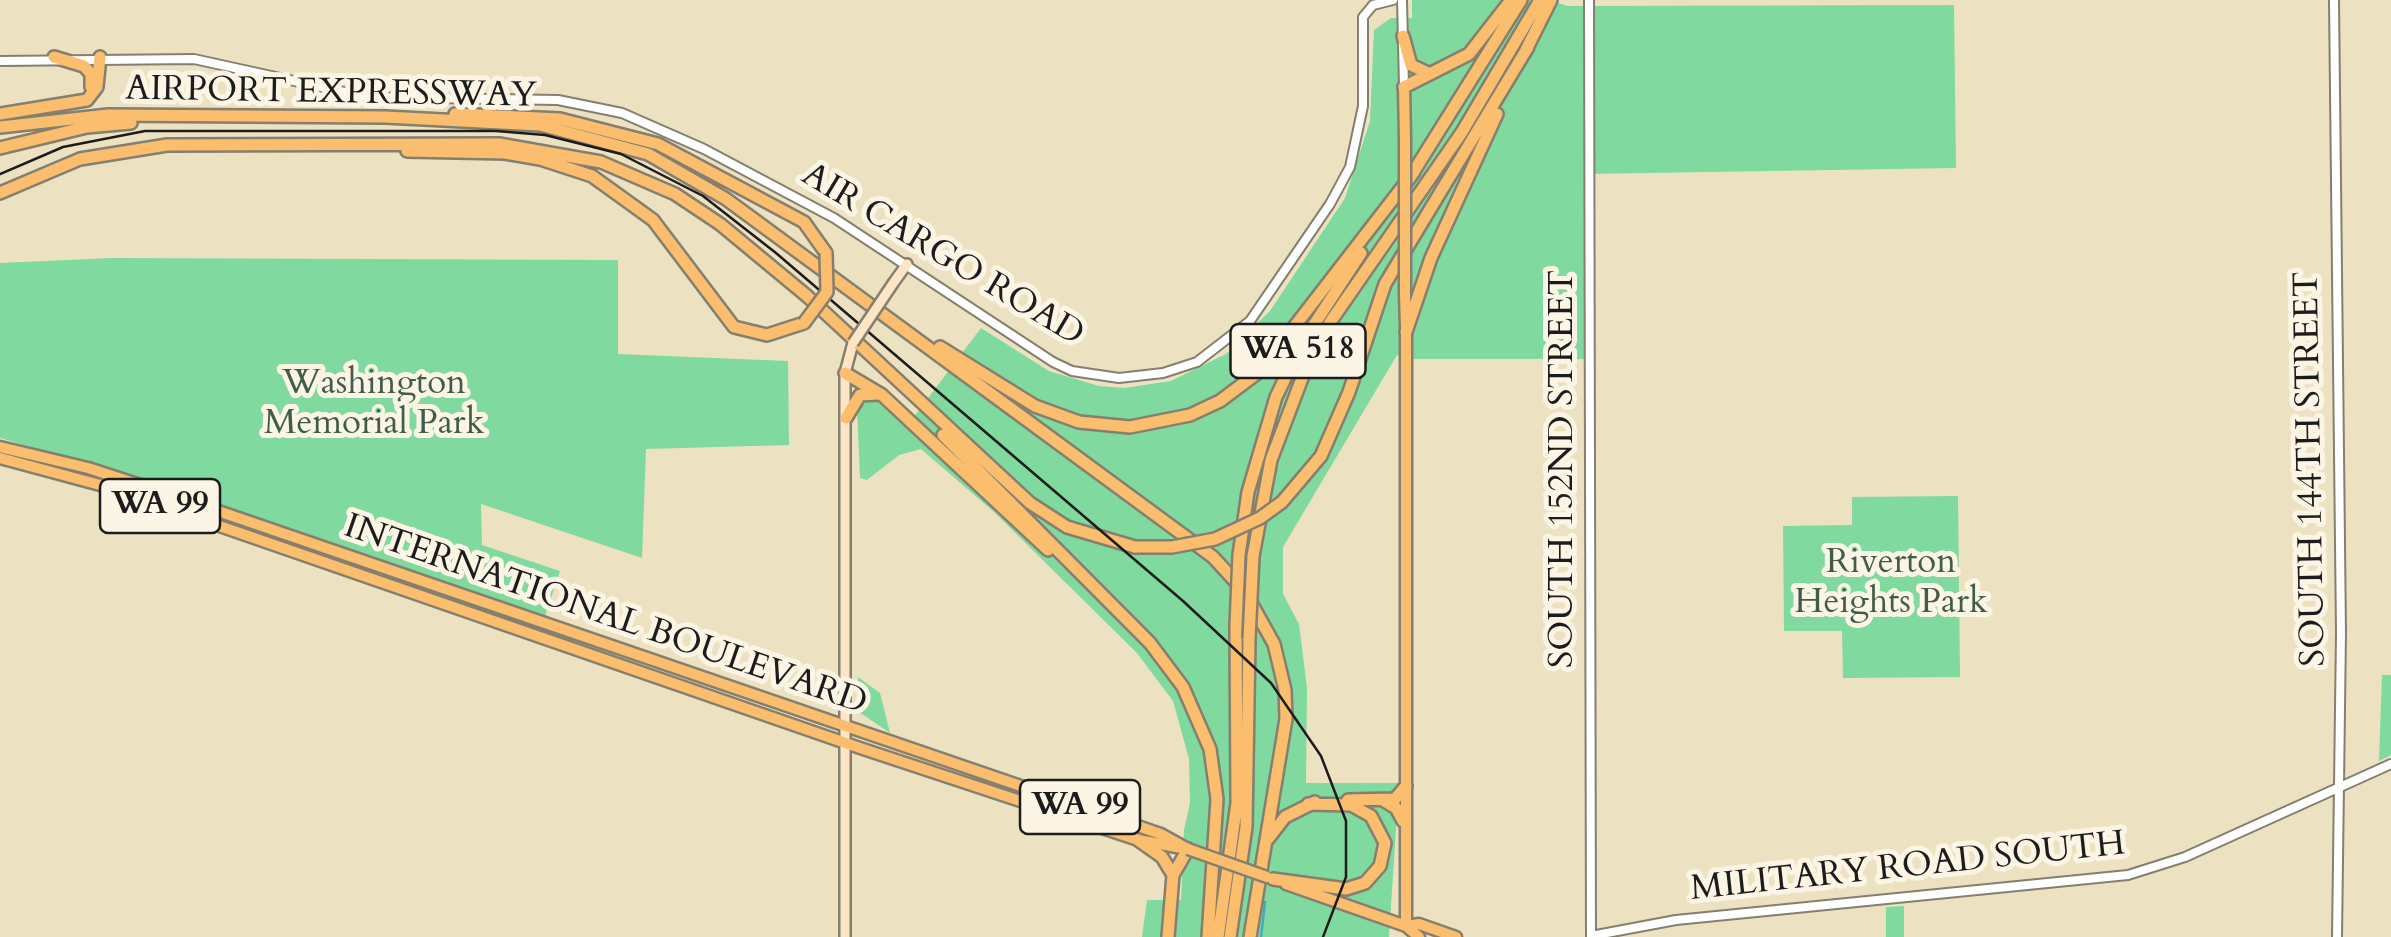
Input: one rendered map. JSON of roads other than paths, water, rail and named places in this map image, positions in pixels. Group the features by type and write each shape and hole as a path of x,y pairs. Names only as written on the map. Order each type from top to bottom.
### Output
{"highway":[{"path":"1404,87 1469,54 1511,0"},
{"name":"WA 518","path":"1218,937 1237,803 1239,555 1248,492 1276,397 1302,343 1521,0"},
{"name":"WA 518","path":"1230,937 1246,828 1253,556 1271,460 1309,360 1331,321 1462,132 1540,0"},
{"path":"1406,332 1431,258 1552,0"},
{"path":"1403,36 1411,64 1428,73"},
{"path":"892,378 1048,516 1092,537 1135,547 1172,548 1216,539 1282,502 1321,456 1349,392 1386,284 1528,47"},
{"path":"52,107 84,96 92,82 84,66 54,57"},
{"path":"0,114 52,107 92,96 100,57"},
{"path":"298,146 505,153 577,170 608,184 654,220 734,327 767,335 804,323 827,292 826,253 804,222 688,158 616,131 523,114 385,117"},
{"name":"AIRPORT EXPRESSWAY","path":"0,127 108,115 385,117 540,125 648,154 726,199 903,326"},
{"path":"0,154 50,137 109,124 260,118"},
{"path":"0,154 50,137"},
{"name":"AIRPORT EXPRESSWAY","path":"0,192 59,166 124,149 499,144 562,152 634,174 675,194 735,236 807,296 892,378"},
{"path":"903,326 1060,416 1130,427 1190,415 1220,401 1260,371 1414,172"},
{"path":"903,326 1214,557 1265,620 1280,666 1286,718 1250,937"},
{"path":"845,373 882,394 1102,602 1129,622"},
{"path":"892,378 904,396 1129,622 1176,675 1210,748 1218,831 1208,937"},
{"path":"846,418 860,395 882,394"},
{"path":"1264,847 1285,817 1308,804 1384,800 1400,797 1406,786"},
{"path":"1384,800 1396,808 1403,821"},
{"path":"1273,879 1346,889 1365,883 1380,866 1385,843 1371,816 1351,805 1308,804"},
{"path":"1138,840 1162,857 1173,875"},
{"path":"1168,937 1173,875 1188,849"}],"main road":[{"path":"1404,87 1406,932"},
{"path":"845,937 845,373 849,350 907,264"},
{"name":"INTERNATIONAL BOULEVARD","path":"0,446 88,468 1161,834 1188,849"},
{"name":"INTERNATIONAL BOULEVARD","path":"0,458 104,486 1138,840 1188,849 1419,937"},
{"path":"188,515 217,512"},
{"path":"1406,786 1410,825 1406,837"},
{"name":"INTERNATIONAL BOULEVARD","path":"1406,932 1419,924 1456,937"}],"street":[{"name":"AIR CARGO ROAD","path":"0,61 100,57 210,62 366,98 558,100 595,105 648,122 834,218 1035,352 1072,371 1142,376 1196,362 1250,322 1330,204 1350,167 1360,128 1363,18 1373,6 1393,0"},
{"path":"1402,0 1404,87"},
{"name":"SOUTH 152ND STREET","path":"1589,0 1590,937"},
{"name":"SOUTH 144TH STREET","path":"2334,0 2341,786 2338,937"},
{"name":"MILITARY ROAD SOUTH","path":"1590,937 1676,920 2128,875 2186,857 2391,764"}],"waterway":[{"path":"1261,937 1265,902"}],"tram line":[{"path":"0,174 63,147 145,131 496,131 545,135 621,154 703,196 776,253 1183,601 1271,683 1321,756 1346,821 1346,877 1323,937"}],"park label":[{"name":"Washington Memorial Park","path":"374,405"},
{"name":"Riverton Heights Park","path":"1891,584"}]}
